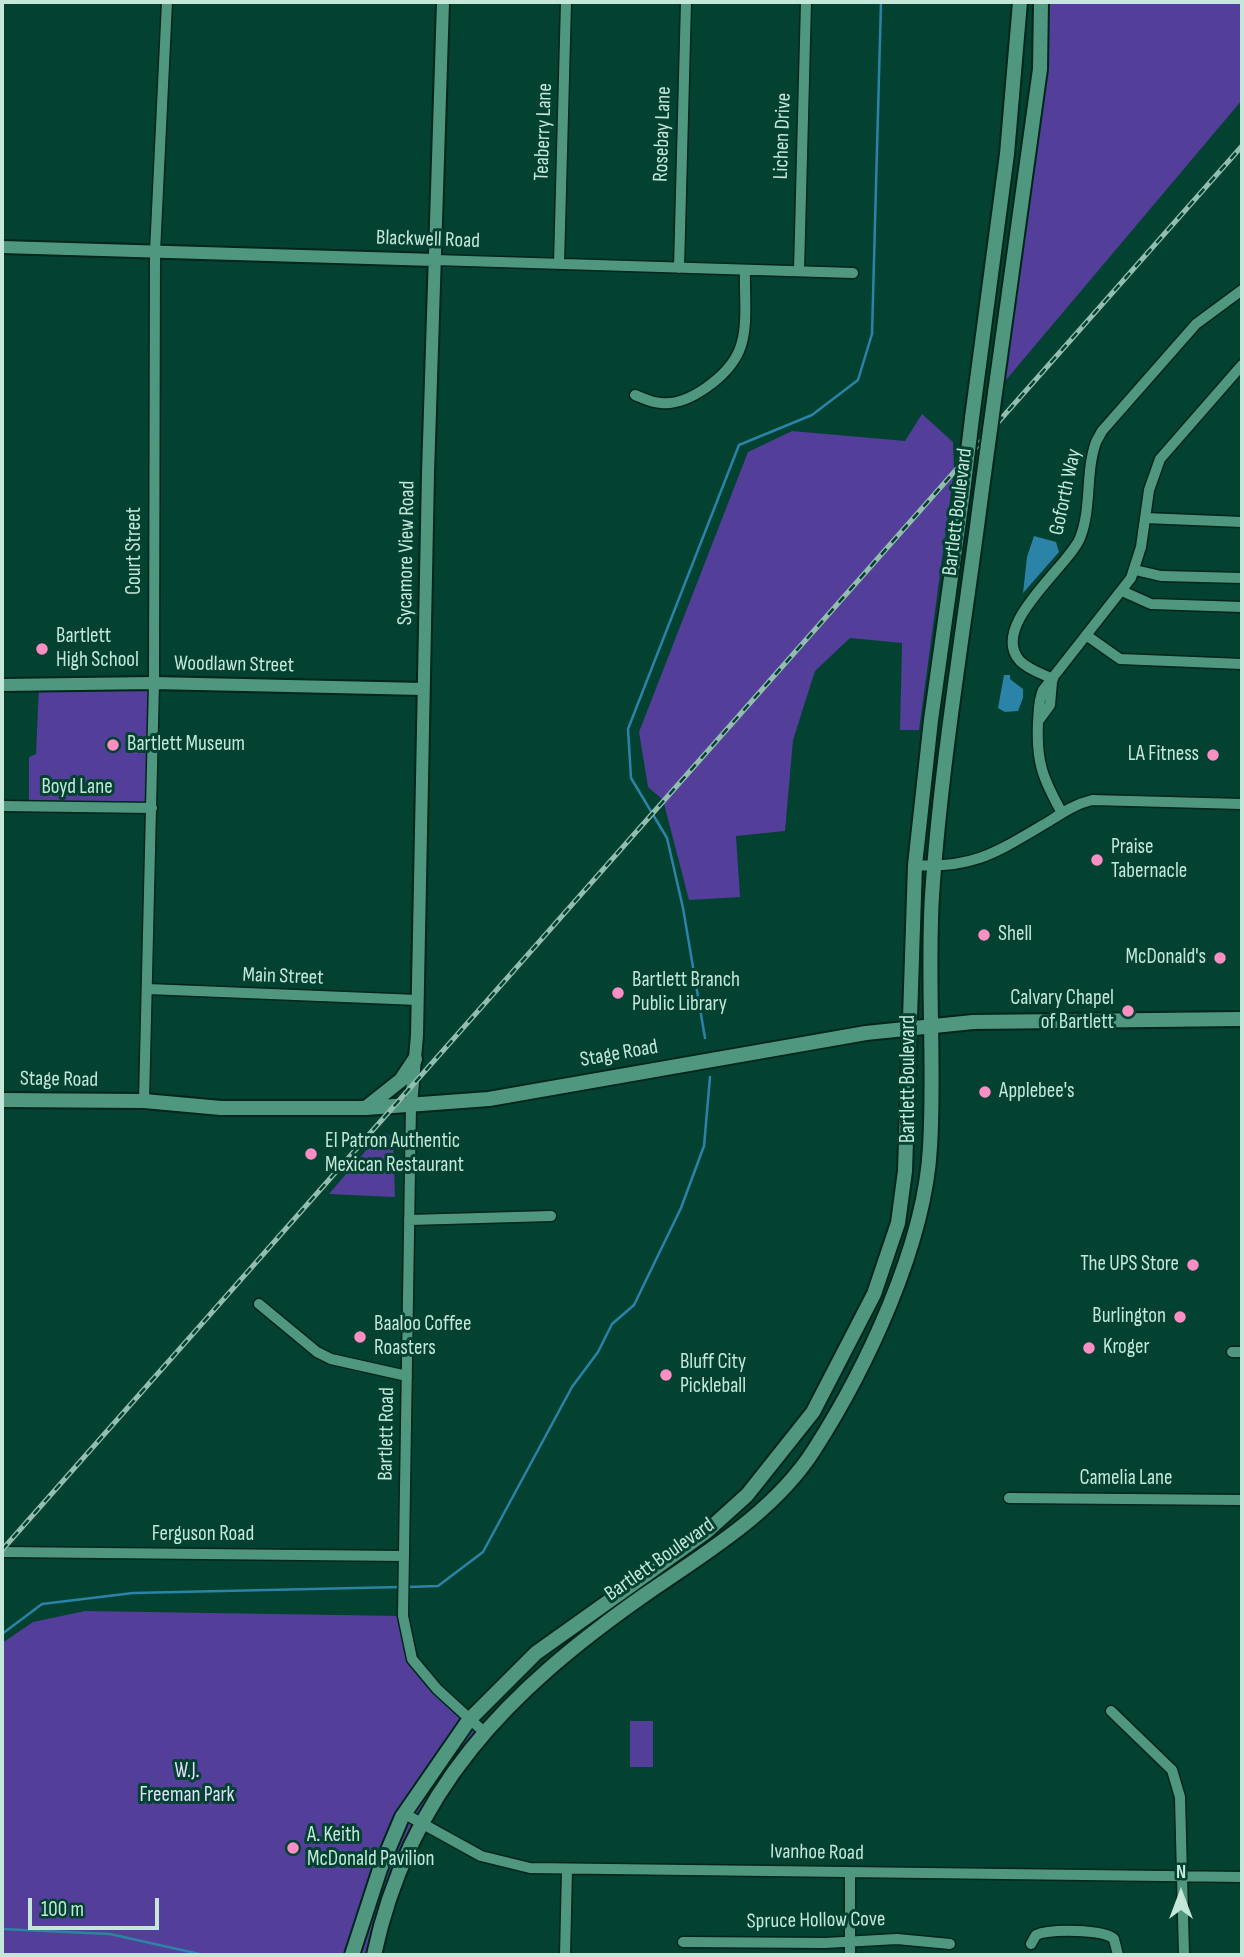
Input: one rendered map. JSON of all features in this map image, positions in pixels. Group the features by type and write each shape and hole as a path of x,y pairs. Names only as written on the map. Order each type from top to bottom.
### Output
{"main road":[{"name":"Bartlett Boulevard","path":"352,1955 380,1869 405,1814 469,1720 536,1653 606,1600 674,1556 706,1532 747,1495 813,1412 874,1294 898,1223 905,1171 915,865 931,720 1007,154 1020,2"},
{"name":"Bartlett Boulevard","path":"374,1955 388,1898 421,1822 484,1732 551,1665 645,1595 751,1522 811,1455 892,1300 910,1248 930,1151 930,1027 935,866 981,496 1040,69 1041,2"},
{"name":"Stage Road","path":"2,1100 144,1101 221,1108 366,1108 489,1099 827,1037 909,1028 1038,1021 1242,1018"},
{"path":"366,1108 401,1080 415,1059"},
{"path":"674,1556 685,1570"},
{"path":"536,1653 551,1665"}],"street":[{"name":"Court Street","path":"144,1101 154,683 155,252 167,2"},
{"name":"Sycamore View Road","path":"411,1105 418,1000 423,689 443,2"},
{"name":"Teaberry Lane","path":"559,264 566,2"},
{"name":"Rosebay Lane","path":"679,268 686,2"},
{"name":"Lichen Drive","path":"799,271 806,2"},
{"name":"Blackwell Road","path":"2,247 853,273"},
{"path":"635,396 662,404 687,398 726,369 738,352 743,335 745,270"},
{"name":"Goforth Way","path":"1053,681 1020,661 1015,650 1015,637 1027,605 1080,538 1092,452 1100,435 1196,324 1242,290"},
{"path":"1062,813 1039,762 1039,720 1050,705 1053,681 1135,570 1149,490 1160,459 1242,365"},
{"path":"1145,518 1242,522"},
{"path":"1135,570 1156,576 1242,578"},
{"path":"1122,591 1151,604 1242,607"},
{"path":"1086,635 1120,659 1242,664"},
{"name":"Woodlawn Street","path":"2,685 154,683 423,689"},
{"path":"915,865 971,863 999,851 1083,802 1109,798 1242,804"},
{"name":"Boyd Lane","path":"2,806 152,808"},
{"name":"Main Street","path":"148,989 418,1000"},
{"name":"Bartlett Road","path":"411,1105 403,1616 412,1659 469,1720 484,1732"},
{"path":"409,1220 551,1216"},
{"path":"259,1304 317,1352 335,1361 407,1376"},
{"name":"Camelia Lane","path":"1010,1498 1242,1500"},
{"name":"Ferguson Road","path":"2,1552 404,1556"},
{"path":"1111,1711 1172,1769 1180,1797 1184,1955"},
{"name":"Ivanhoe Road","path":"405,1814 450,1841 496,1862 530,1868 1242,1877"},
{"path":"565,1955 567,1870"},
{"path":"850,1872 850,1955"},
{"path":"1031,1944 1036,1935 1046,1932 1102,1933 1114,1939 1118,1955"},
{"name":"Spruce Hollow Cove","path":"683,1942 897,1939 950,1944"}],"green space":[{"path":"1041,2 1242,2 1242,100 995,393"},
{"path":"922,414 953,442 954,470 919,730 900,730 902,643 850,638 815,671 793,740 785,831 736,836 740,897 689,900 663,800 648,787 639,732 748,452 792,431 905,441"},
{"path":"154,683 152,808 29,807 29,757 36,754 39,685"},
{"path":"386,1133 393,1138 395,1197 329,1194 380,1134"},
{"name":"W.J. Freeman Park","path":"85,1611 403,1616 412,1659 484,1732 421,1822 374,1955 2,1955 2,1643 33,1622"},
{"path":"630,1721 653,1721 653,1767 630,1767"}],"water":[{"path":"1034,536 1056,542 1059,552 1023,593 1027,557"},
{"path":"1004,675 1010,675 1010,679 1023,689 1018,711 1005,712 998,708"}],"waterway":[{"path":"705,1038 683,908 667,838 631,778 628,729 739,445 812,415 858,380 872,334 881,2"},
{"path":"407,1587 438,1586 483,1552 572,1387 598,1352 612,1324 634,1305 681,1208 704,1146 710,1077"},
{"path":"2,1634 42,1604 133,1593 401,1587"},
{"path":"2,1929 110,1934 204,1955"}],"railway":[{"path":"2,1550 1242,146"}],"place":[{"name":"Bartlett High School","path":"42,649"},
{"name":"Bartlett Museum","path":"113,745"},
{"name":"LA Fitness","path":"1213,755"},
{"name":"Praise Tabernacle","path":"1097,860"},
{"name":"Shell","path":"984,935"},
{"name":"McDonald's","path":"1220,958"},
{"name":"Bartlett Branch Public Library","path":"618,993"},
{"name":"Calvary Chapel of Bartlett","path":"1128,1011"},
{"name":"Applebee's","path":"985,1092"},
{"name":"El Patron Authentic Mexican Restaurant","path":"311,1154"},
{"name":"The UPS Store","path":"1193,1265"},
{"name":"Burlington","path":"1180,1317"},
{"name":"Baaloo Coffee Roasters","path":"360,1337"},
{"name":"Kroger","path":"1089,1348"},
{"name":"Bluff City Pickleball","path":"666,1375"},
{"name":"A. Keith McDonald Pavilion","path":"293,1848"}]}
